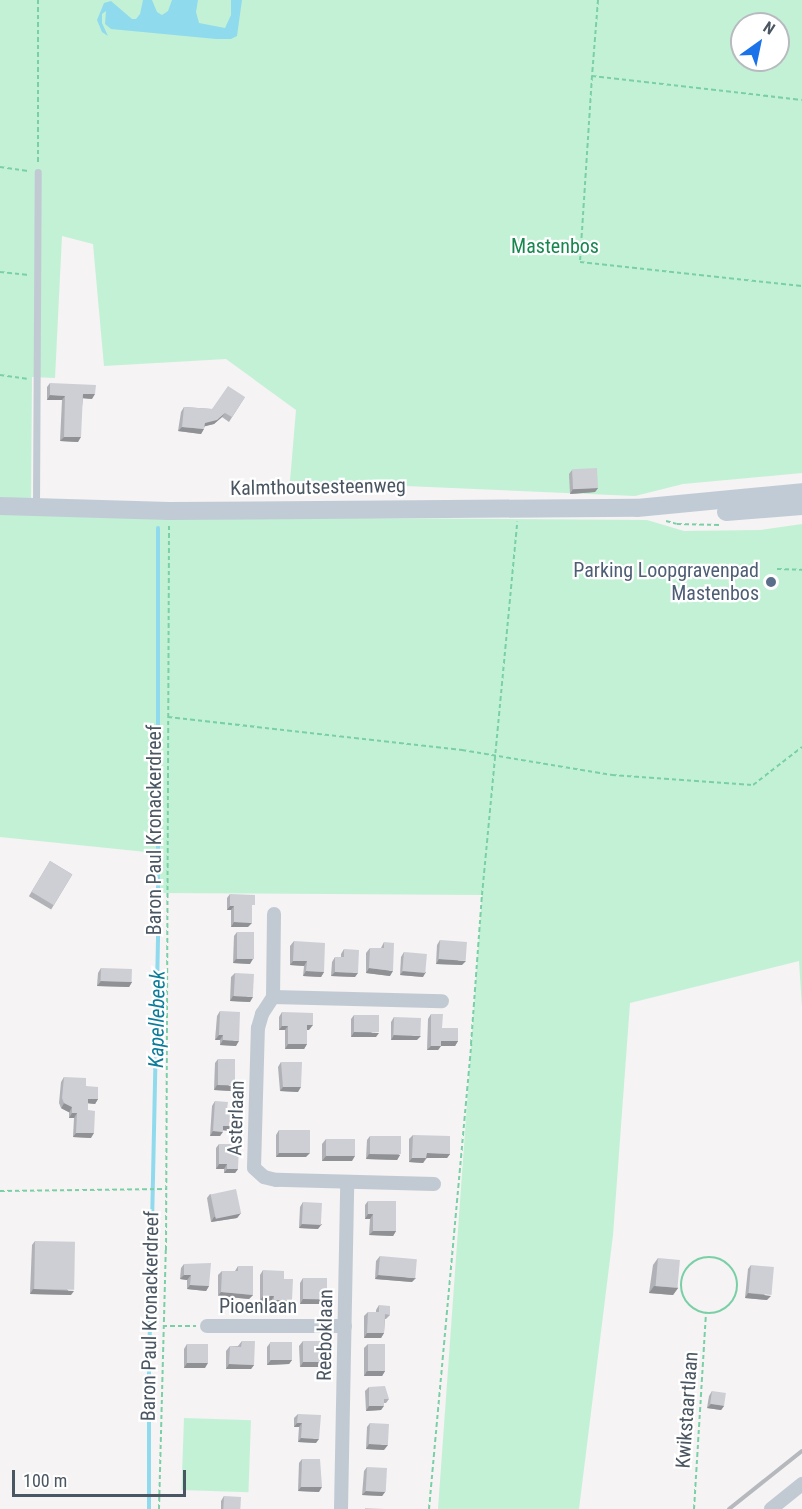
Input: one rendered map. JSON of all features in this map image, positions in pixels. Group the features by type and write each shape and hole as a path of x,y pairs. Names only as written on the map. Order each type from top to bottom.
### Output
{"main road":[{"name":"Kalmthoutsesteenweg","path":"0,506 36,509 169,511 637,507 802,492"},
{"name":"Kalmthoutsesteenweg","path":"637,507 688,513 738,512 802,506"}],"street":[{"name":"Asterlaan","path":"274,914 273,997 262,1014 258,1028 254,1168 264,1177 276,1180 434,1184"},
{"path":"273,997 442,1001"},
{"name":"Reeboklaan","path":"341,1509 347,1182"},
{"name":"Pioenlaan","path":"207,1326 345,1326"},
{"path":"771,1509 802,1484"},
{"name":"Reeboklaan","path":"332,1509 340,1489"}],"lane":[{"path":"36,509 38,172"}],"path":[{"path":"0,167 38,172 38,0"},
{"path":"598,0 580,262 802,286"},
{"path":"592,76 802,100"},
{"path":"0,272 38,276"},
{"path":"0,375 38,380"},
{"path":"429,1509 514,574 518,508"},
{"name":"Baron Paul Kronackerdreef","path":"159,1509 166,1189 169,511"},
{"path":"777,569 802,570"},
{"path":"168,717 496,755 612,775 753,785 802,747"},
{"path":"0,1191 166,1189"},
{"path":"705,1257 714,1257 730,1266 735,1275 736,1293 725,1308 706,1313 690,1306 681,1290 681,1281 689,1265 705,1257"},
{"name":"Kwikstaartlaan","path":"694,1509 706,1313"},
{"path":"163,1326 207,1326"}],"green space":[{"name":"Mastenbos","path":"0,0 802,0 802,473 683,484 635,496 290,481 296,410 226,359 104,366 93,244 62,236 55,378 32,377 31,500 0,497"},
{"path":"0,511 184,517 647,520 684,531 761,530 802,524 802,1007 799,961 630,1003 613,1235 579,1509 438,1509 482,895 160,893 156,853 0,837"},
{"path":"184,1418 251,1420 248,1492 181,1490"}],"water":[{"path":"143,0 152,0 157,12 162,15 168,11 172,0 198,0 196,12 199,23 225,28 231,15 231,0 242,0 237,36 231,39 216,39 111,29 105,24 106,11 102,14 102,23 108,36 102,32 97,20 104,3 111,1 132,19 136,19 140,14"}],"building":[{"path":"50,383 96,385 95,394 83,394 81,437 64,437 65,396 50,395"},
{"path":"228,386 245,397 232,417 225,413 217,420 205,423 204,429 182,427 184,407 212,409"},
{"path":"597,468 598,488 573,489 572,469"},
{"path":"50,861 72,874 54,905 31,892"},
{"path":"230,894 255,895 255,905 252,905 252,923 234,922 234,906 230,906"},
{"path":"237,932 254,932 254,959 237,959"},
{"path":"440,940 467,942 466,961 439,959"},
{"path":"294,941 325,943 324,972 306,971 307,961 293,961"},
{"path":"384,942 394,943 393,971 369,968 370,948 384,948"},
{"path":"344,949 359,950 358,973 335,972 335,957 344,957"},
{"path":"404,952 427,954 425,973 402,971"},
{"path":"101,968 132,969 132,982 101,981"},
{"path":"235,973 254,974 253,997 234,996"},
{"path":"220,1011 240,1012 239,1041 223,1040 223,1035 219,1035"},
{"path":"282,1012 313,1013 313,1025 307,1025 307,1044 288,1044 288,1026 282,1026"},
{"path":"431,1014 443,1014 442,1028 458,1028 458,1041 441,1041 441,1046 431,1046"},
{"path":"354,1015 379,1015 379,1032 354,1032"},
{"path":"394,1017 421,1018 420,1036 393,1035"},
{"path":"218,1059 235,1059 235,1085 218,1085"},
{"path":"281,1062 302,1062 301,1087 283,1087"},
{"path":"64,1077 86,1078 86,1086 98,1087 98,1099 88,1099 88,1110 95,1111 94,1133 76,1133 77,1113 72,1113 72,1107 64,1103 62,1098"},
{"path":"215,1101 228,1102 227,1109 235,1109 234,1126 223,1126 223,1132 213,1131"},
{"path":"279,1130 310,1130 310,1153 279,1153"},
{"path":"413,1135 450,1136 450,1154 427,1153 426,1158 412,1158"},
{"path":"370,1136 401,1136 401,1154 370,1154"},
{"path":"326,1139 355,1139 355,1156 326,1156"},
{"path":"219,1144 239,1144 238,1169 227,1169 227,1164 219,1164"},
{"path":"236,1189 241,1213 216,1219 211,1194"},
{"path":"368,1201 396,1201 396,1231 373,1231 373,1214 368,1214"},
{"path":"303,1202 322,1203 321,1225 302,1224"},
{"path":"35,1241 75,1242 74,1290 34,1289"},
{"path":"380,1256 417,1259 415,1278 378,1275"},
{"path":"658,1258 680,1260 677,1288 656,1286"},
{"path":"211,1263 209,1286 190,1285 191,1275 184,1275 184,1264"},
{"path":"751,1265 774,1267 771,1295 749,1293"},
{"path":"238,1266 253,1266 253,1295 221,1292 222,1271 238,1271"},
{"path":"263,1270 284,1271 284,1279 293,1279 292,1300 274,1300 274,1296 263,1296"},
{"path":"303,1278 327,1278 327,1299 303,1299"},
{"path":"379,1305 390,1306 390,1315 385,1314 384,1333 367,1333 368,1312 379,1312"},
{"path":"242,1341 255,1341 254,1365 229,1364 230,1346 241,1347"},
{"path":"303,1341 326,1341 326,1362 303,1362"},
{"path":"270,1342 292,1342 292,1360 270,1360"},
{"path":"187,1344 208,1344 208,1363 187,1363"},
{"path":"368,1344 385,1344 385,1371 368,1371"},
{"path":"385,1386 389,1399 384,1399 384,1406 369,1406 369,1387"},
{"path":"712,1391 726,1393 724,1406 710,1404"},
{"path":"298,1414 321,1415 319,1439 301,1438 302,1423 297,1423"},
{"path":"370,1423 389,1424 388,1445 369,1444"},
{"path":"302,1459 320,1459 322,1487 301,1487"},
{"path":"367,1467 387,1468 386,1492 366,1491"},
{"path":"224,1496 241,1497 240,1509 223,1509"}],"waterway":[{"name":"Kapellebeek","path":"149,1509 149,1369 158,941 158,528"}],"railway":[{"path":"729,1509 802,1451"}],"place":[{"name":"Parking Loopgravenpad Mastenbos","path":"771,582"}]}
